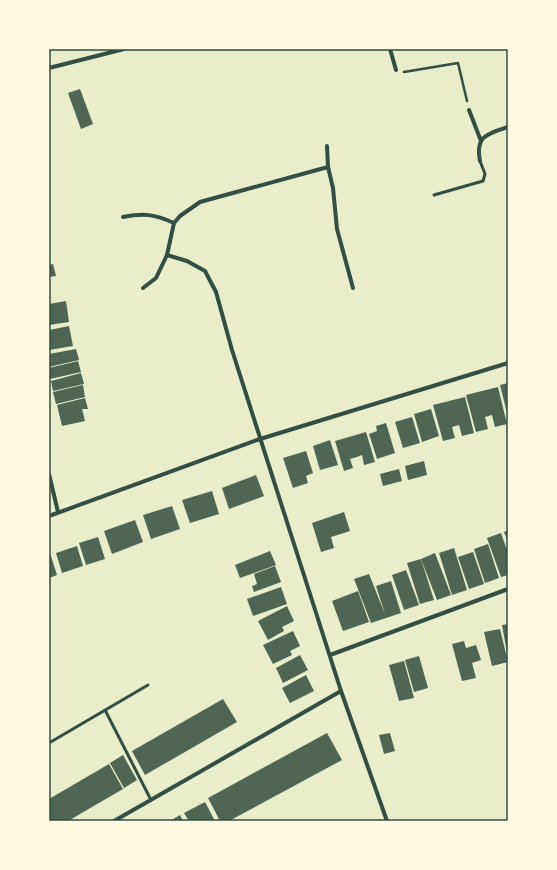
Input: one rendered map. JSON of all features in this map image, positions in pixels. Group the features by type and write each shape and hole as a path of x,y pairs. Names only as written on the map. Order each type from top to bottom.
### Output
{"street":[{"path":"49,68 124,49"},
{"path":"390,49 396,70"},
{"path":"469,110 481,140"},
{"path":"480,161 478,148 481,140 490,132 508,127"},
{"path":"327,146 328,167 333,188 337,229 353,288"},
{"path":"144,288 156,278 167,255 174,223 180,216 200,202 328,167"},
{"path":"123,217 144,214 160,217 174,223"},
{"path":"167,255 187,261 205,271 216,292 232,350 341,691 387,821"},
{"path":"49,516 260,438 508,363"},
{"path":"49,474 58,512"},
{"path":"330,655 508,590"},
{"path":"114,821 341,691"}],"lane":[{"path":"434,195 483,181 485,174 480,161"},
{"path":"49,742 148,685"},
{"path":"105,710 152,800"}],"path":[{"path":"396,70 407,73 458,63 469,110"}],"building":[{"path":"80,89 93,124 81,129 68,93"},
{"path":"53,264 56,276 49,277 49,265"},
{"path":"66,301 69,322 49,325 49,304"},
{"path":"69,326 73,346 49,350 49,330"},
{"path":"76,349 79,360 49,367 49,354"},
{"path":"78,361 81,372 50,379 49,368"},
{"path":"81,373 84,384 53,391 51,381"},
{"path":"508,383 508,413 507,413 500,385"},
{"path":"83,385 85,397 56,404 53,392"},
{"path":"498,387 507,424 495,427 492,415 485,417 488,429 476,432 466,395"},
{"path":"465,397 474,433 462,436 459,425 452,427 455,438 443,441 433,405"},
{"path":"85,398 88,409 82,409 85,421 62,426 57,405"},
{"path":"431,409 439,436 422,442 414,414"},
{"path":"412,417 420,443 403,448 395,422"},
{"path":"386,423 395,453 377,459 369,434 377,431 376,426"},
{"path":"366,432 375,462 364,465 362,455 350,459 353,468 344,471 335,441"},
{"path":"330,440 338,465 320,470 313,446"},
{"path":"306,451 313,473 306,476 308,483 293,488 283,458"},
{"path":"424,461 427,475 408,480 405,466"},
{"path":"399,469 402,481 383,486 380,474"},
{"path":"256,475 264,496 229,509 222,488"},
{"path":"212,491 219,514 190,523 182,500"},
{"path":"172,506 180,529 151,539 143,515"},
{"path":"344,512 350,531 331,537 334,548 321,552 312,523"},
{"path":"135,520 143,542 112,554 104,531"},
{"path":"508,530 508,541 504,532"},
{"path":"501,533 508,553 508,575 501,577 487,538"},
{"path":"98,537 105,559 86,565 79,543"},
{"path":"488,544 499,578 485,583 474,549"},
{"path":"77,546 83,566 62,573 56,553"},
{"path":"454,548 467,590 452,595 439,553"},
{"path":"270,551 276,565 240,578 235,565"},
{"path":"473,552 484,584 469,589 458,557"},
{"path":"50,553 57,575 49,578 49,554"},
{"path":"435,553 451,595 437,600 421,559"},
{"path":"421,559 434,600 420,604 407,563"},
{"path":"275,566 281,582 254,592 252,586 257,584 254,574"},
{"path":"406,570 419,605 404,610 392,575"},
{"path":"369,574 385,614 376,586 391,581 401,613 371,623 354,579"},
{"path":"281,587 287,604 253,616 247,599"},
{"path":"358,591 369,622 343,631 332,601"},
{"path":"287,606 294,621 282,627 284,631 268,640 258,621"},
{"path":"508,624 508,652 507,653 502,625"},
{"path":"500,629 508,662 492,666 484,632"},
{"path":"293,631 300,646 290,651 292,655 273,664 263,645"},
{"path":"464,641 466,648 476,645 481,660 472,663 476,678 462,681 452,644"},
{"path":"300,655 308,670 283,683 276,668"},
{"path":"419,656 428,688 414,692 405,660"},
{"path":"404,661 414,698 399,701 389,665"},
{"path":"306,675 314,691 290,703 282,688"},
{"path":"223,699 237,722 145,775 132,751"},
{"path":"327,733 342,760 229,821 220,821 208,798"},
{"path":"390,733 395,751 384,754 379,735"},
{"path":"123,755 137,780 124,788 110,763"},
{"path":"109,764 123,789 68,821 49,821 49,799"},
{"path":"205,802 215,821 189,821 184,813"},
{"path":"180,815 183,821 170,821"}]}
